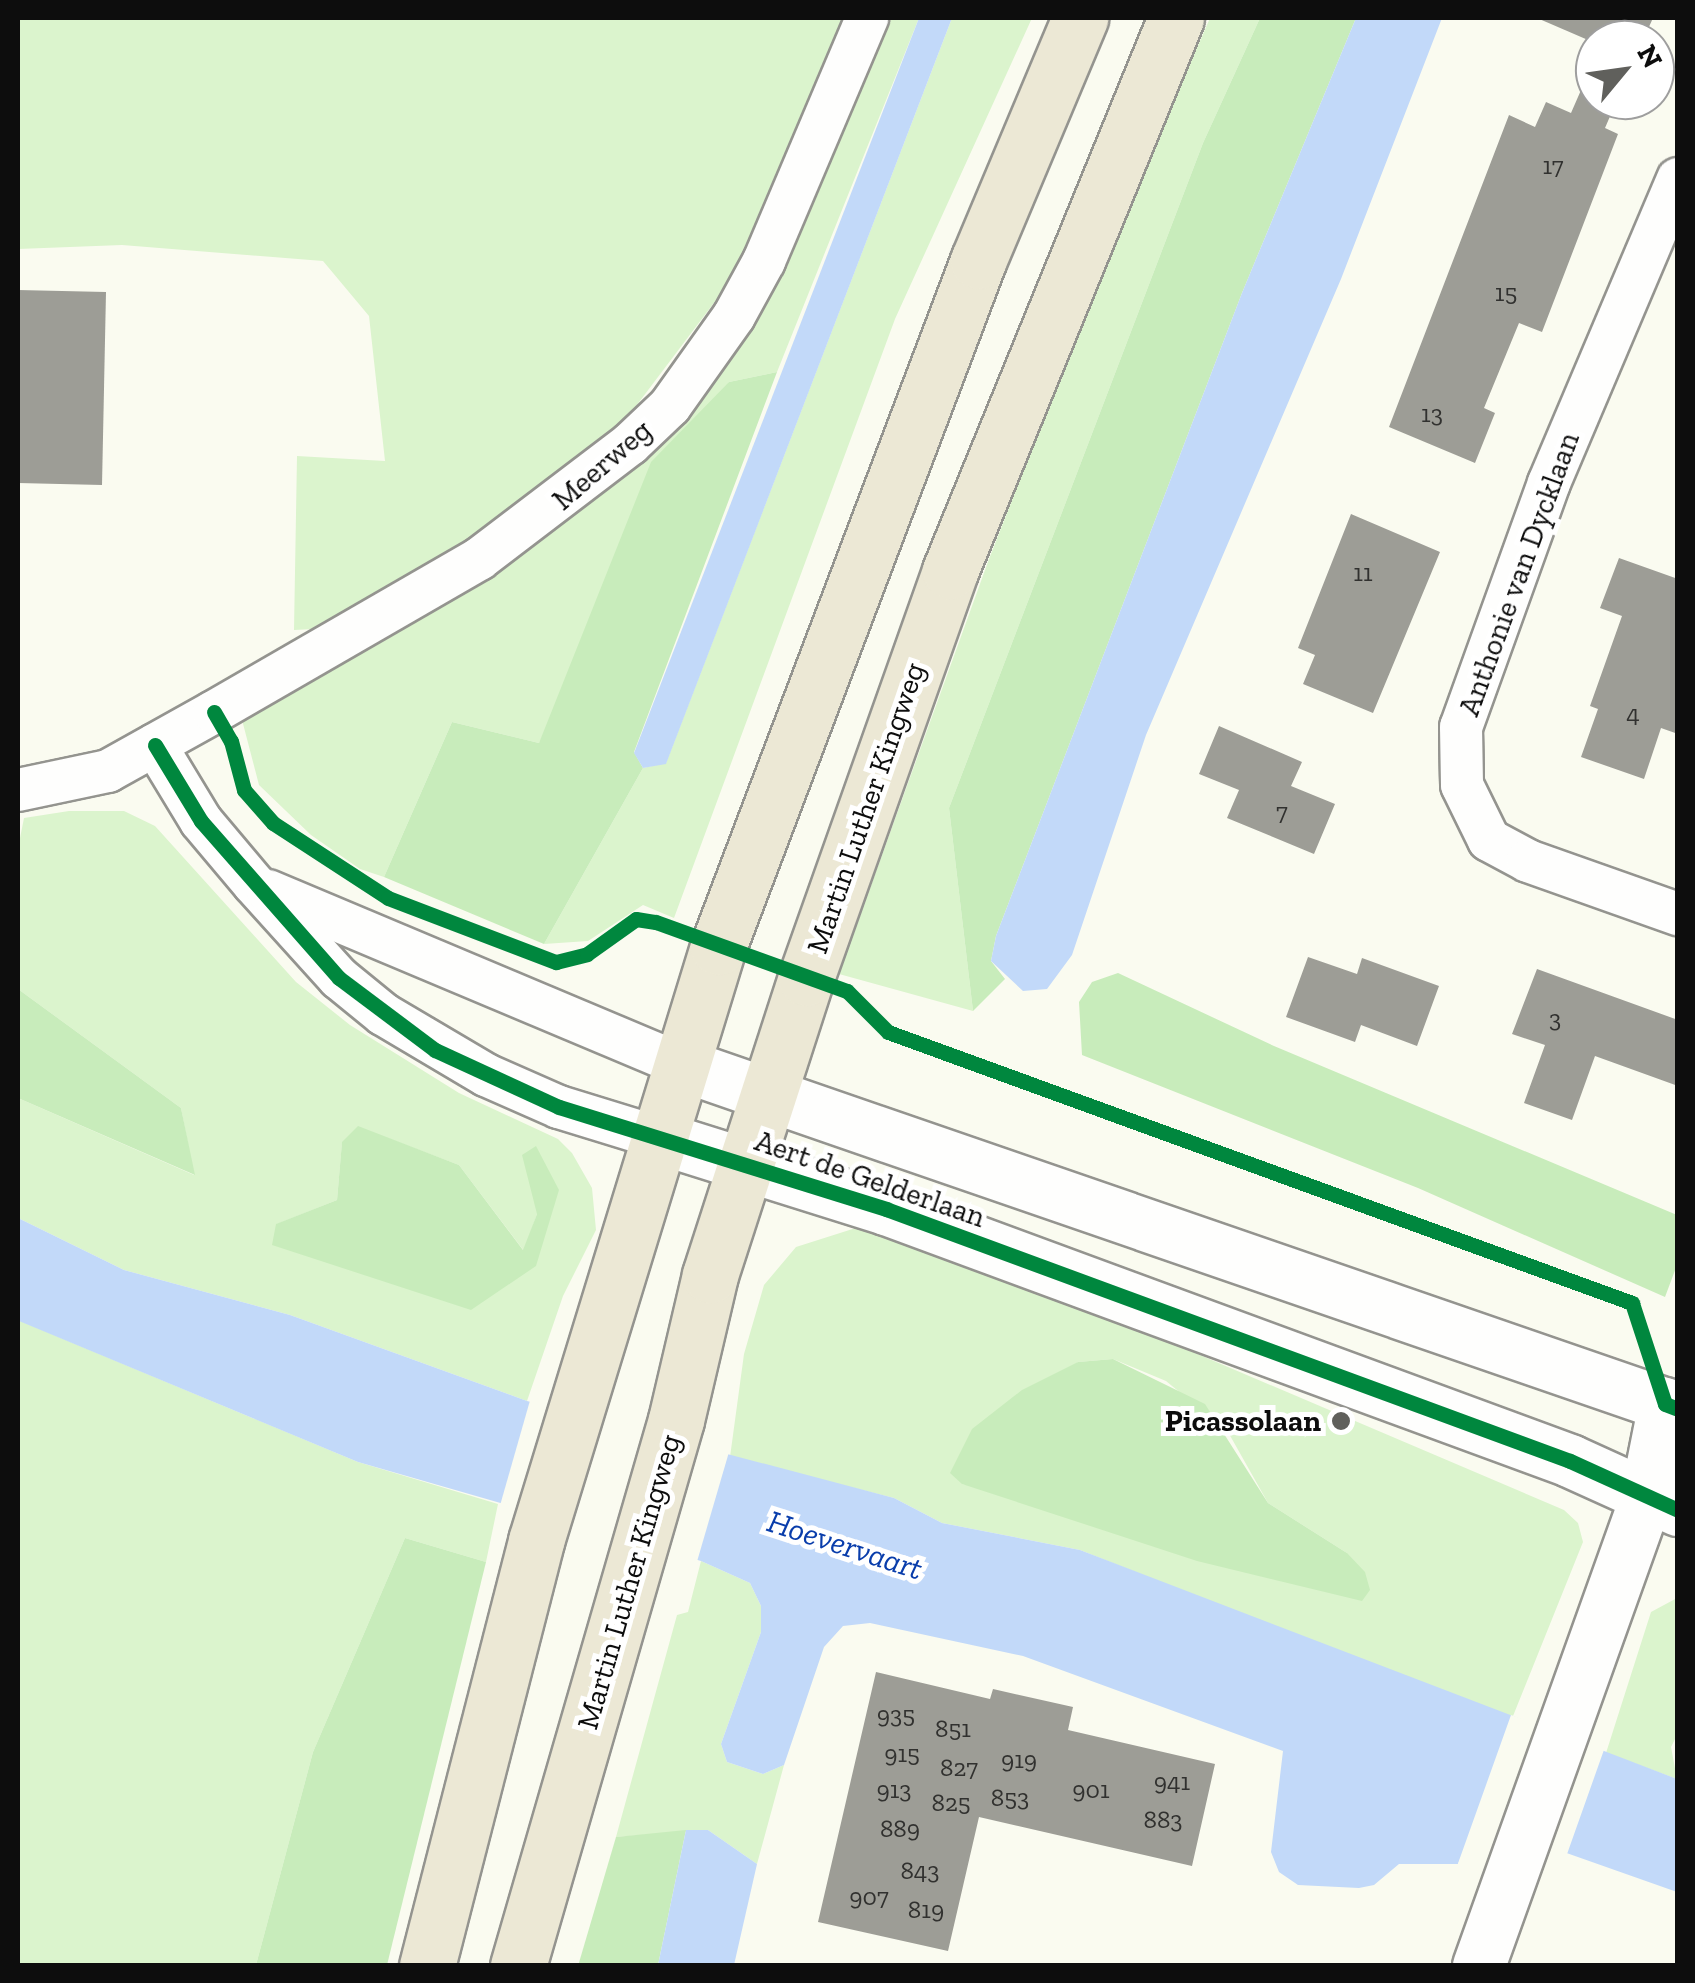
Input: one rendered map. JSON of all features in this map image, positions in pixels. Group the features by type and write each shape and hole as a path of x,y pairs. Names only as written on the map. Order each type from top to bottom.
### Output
{"highway":[{"path":"427,1966 536,1541 718,947 978,261 1080,18"},
{"name":"Martin Luther Kingweg","path":"518,1966 676,1420 710,1275 766,1096 950,572 1176,18"}],"street":[{"name":"Meerweg","path":"18,790 108,770 479,559 586,482 670,406 764,261 868,18"},
{"name":"Anthonie van Dycklaan","path":"1678,179 1549,483 1461,727 1462,785 1489,840 1528,861 1678,914"},
{"name":"Aert de Gelderlaan","path":"155,745 201,820 340,978 435,1050 558,1107 886,1209 1553,1454 1662,1504"},
{"name":"Aert de Gelderlaan","path":"254,884 682,1066 1673,1395"},
{"path":"1479,1966 1579,1680 1662,1504 1673,1395"}],"green space":[{"path":"18,18 846,18 735,275 627,418 488,528 313,629 294,630 297,456 385,461 369,316 323,261 122,245 18,249"},
{"path":"886,18 919,18 777,372 729,382 539,743 452,722 384,877 360,869 311,835 259,785 241,716 484,577 632,467"},
{"path":"952,18 1032,18 895,319 674,918 643,905 588,941 544,944 643,768 666,763"},
{"path":"1210,18 1260,18 1203,143 949,808 973,1011 839,974 989,559 1120,224"},
{"path":"1260,18 1356,18 1242,293 996,936 991,961 1005,979 973,1011 949,808 1203,143"},
{"path":"777,372 634,752 643,768 544,944 384,877 452,722 539,743 651,462 729,382"},
{"path":"69,811 124,811 155,826 296,982 350,1025 459,1093 558,1139 572,1153 592,1188 596,1230 563,1296 527,1401 290,1315 124,1270 18,1218 18,1098 194,1175 181,1108 18,989 18,848 24,818","holes":["358,1127 459,1165 524,1251 537,1214 536,1266 277,1224 337,1200 342,1143"]},
{"path":"1118,973 1274,1046 1677,1215 1677,1265 1665,1297 1418,1188 1082,1055 1079,1002 1092,982"},
{"path":"18,989 181,1108 195,1175 18,1098"},
{"path":"358,1126 459,1165 523,1250 537,1214 522,1155 536,1146 559,1190 536,1266 471,1310 272,1245 276,1224 337,1200 342,1142"},
{"path":"862,1226 1038,1286 1564,1510 1578,1523 1583,1542 1511,1721 1080,1550 942,1523 894,1498 730,1457 744,1354 764,1285 796,1247","holes":["1113,1359 1166,1381 1228,1432 1268,1503 1347,1553 962,1484 1078,1362"]},
{"path":"18,1320 358,1462 498,1504 486,1562 405,1538 313,1752 256,1965 18,1965"},
{"path":"1113,1359 1205,1404 1268,1503 1347,1553 1365,1572 1370,1590 1362,1601 1197,1561 962,1484 950,1473 972,1429 1022,1390 1078,1362"},
{"path":"405,1538 486,1562 387,1965 256,1965 313,1752"},
{"path":"701,1561 750,1583 761,1606 761,1632 721,1744 727,1762 763,1774 784,1765 757,1864 708,1830 616,1837 677,1615 688,1612"},
{"path":"1677,1598 1678,1733 1671,1747 1677,1779 1606,1753 1651,1612"},
{"path":"686,1830 658,1965 578,1966 616,1837"}],"water":[{"path":"919,18 952,18 666,764 643,768 634,753"},
{"path":"1356,18 1442,18 1341,279 1146,735 1072,955 1047,989 1023,991 991,961 996,936 1242,293"},
{"name":"Hoevervaart","path":"18,1218 124,1270 290,1315 527,1401 894,1498 942,1523 1080,1550 1677,1779 1677,1892 1476,1821 1458,1864 1399,1864 1374,1885 1359,1888 1298,1885 1279,1872 1271,1852 1283,1751 1023,1656 870,1623 843,1626 824,1647 784,1765 763,1774 727,1762 721,1744 761,1632 761,1606 750,1583 701,1561 358,1462 19,1321"},
{"path":"686,1830 708,1830 757,1864 734,1965 658,1965"}],"pier":[{"path":"531,1397 729,1452 696,1565 499,1509"},
{"path":"1511,1715 1605,1747 1566,1857 1479,1827 1456,1869"}],"building":[{"path":"1537,18 1653,18 1575,20 1575,34"},
{"path":"1546,102 1571,113 1575,104 1575,120 1608,120 1605,128 1618,134 1542,332 1519,323 1484,408 1495,413 1475,463 1389,427 1509,115 1535,127"},
{"path":"18,290 106,292 102,485 18,483"},
{"path":"1351,514 1440,552 1373,713 1303,684 1315,655 1298,648"},
{"path":"1619,558 1678,579 1678,734 1661,728 1644,779 1581,757 1598,709 1590,706 1622,616 1600,608"},
{"path":"1219,726 1302,762 1291,786 1335,804 1314,854 1227,818 1239,790 1199,774"},
{"path":"1308,957 1357,974 1362,958 1439,986 1417,1046 1361,1025 1355,1042 1286,1017"},
{"path":"1537,969 1678,1020 1678,1086 1595,1056 1572,1120 1524,1103 1545,1045 1512,1034"},
{"path":"876,1672 990,1699 993,1689 1073,1707 1068,1730 1215,1764 1192,1866 979,1817 948,1951 818,1922"}],"cycle path":[{"path":"214,712 231,741 244,790 273,823 388,898 556,962 587,954 636,919 656,922 847,991 888,1032 1632,1303 1665,1404 1678,1409"},
{"path":"155,745 201,821 339,978 435,1050 559,1107 886,1209 1570,1461 1678,1510"}],"place":[{"name":"Picassolaan","path":"1341,1421"}]}
